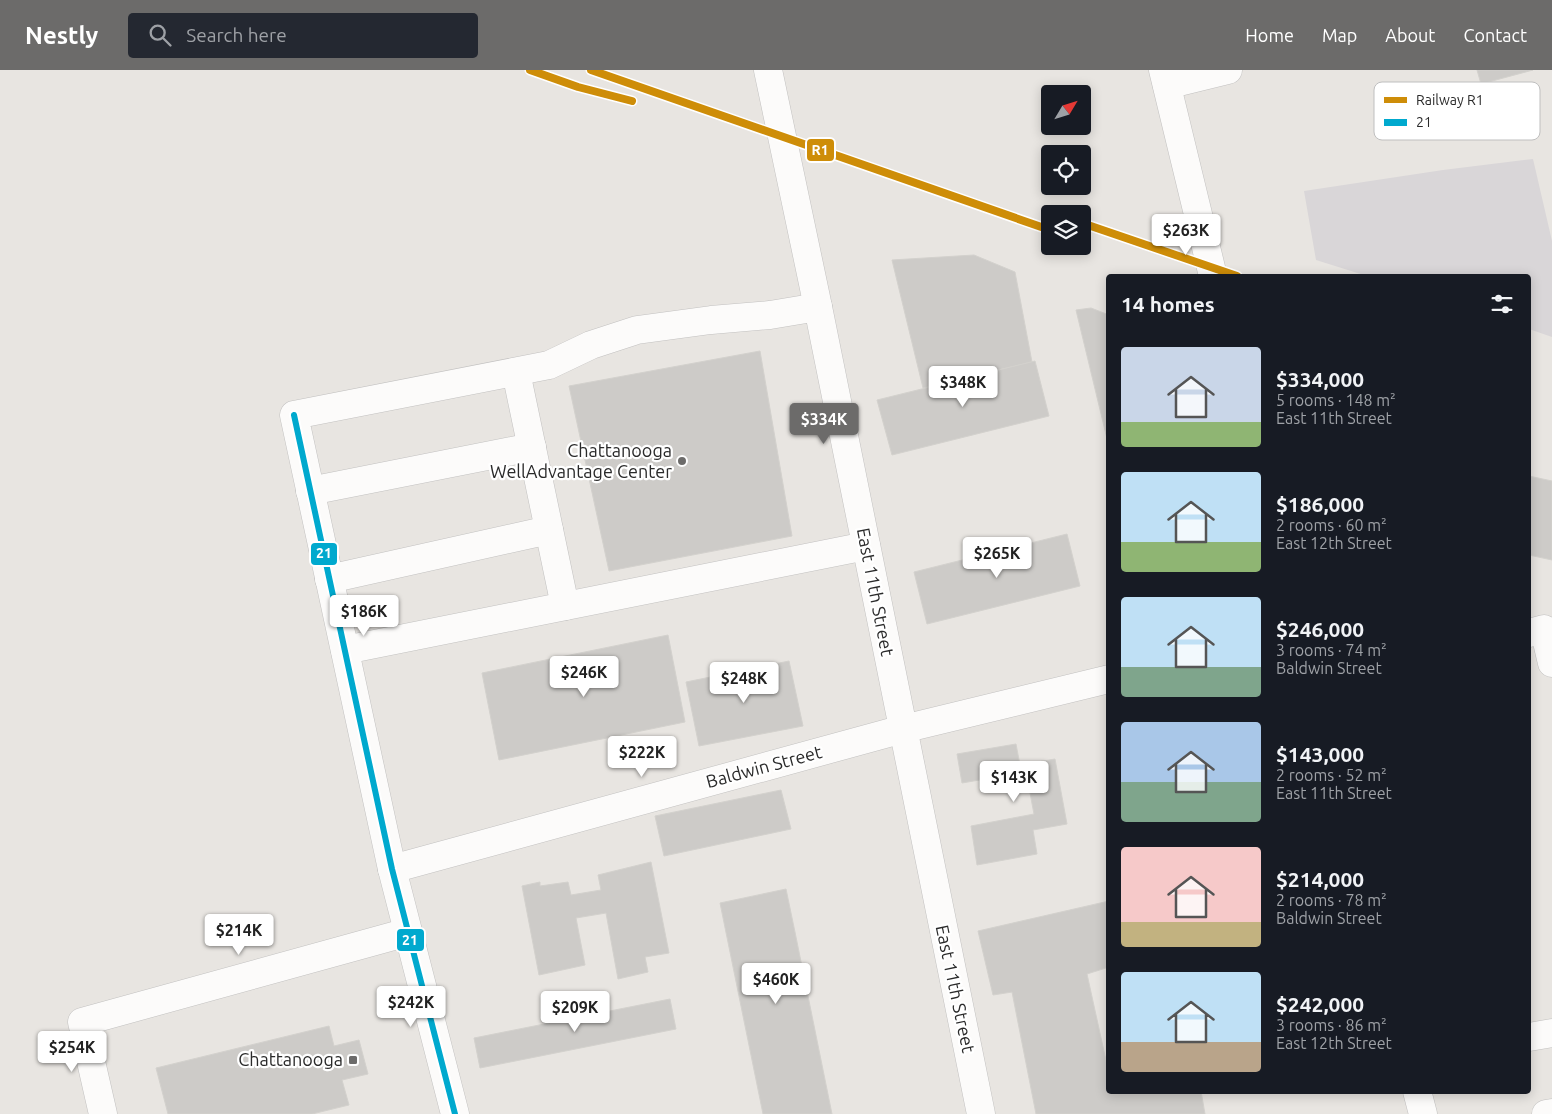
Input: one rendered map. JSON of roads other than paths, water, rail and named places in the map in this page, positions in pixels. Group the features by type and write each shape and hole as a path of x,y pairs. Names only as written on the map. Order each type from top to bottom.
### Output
{"street":[{"name":"East 11th Street","path":"768,70 818,307 981,1114"},
{"path":"1213,274 1165,77 1228,70"},
{"path":"454,1114 392,869 294,415 549,365 591,344 636,330 711,320 770,315 818,307"},
{"path":"516,372 565,606"},
{"path":"310,492 532,448"},
{"path":"329,579 549,530"},
{"path":"345,650 866,546"},
{"path":"1531,632 1544,629 1552,663"},
{"name":"Baldwin Street","path":"392,869 903,729 1106,680"},
{"path":"103,1114 82,1022 408,932"},
{"path":"1531,1037 1552,1033"},
{"path":"1418,1094 1423,1114"},
{"path":"1546,1114 1552,1113"}],"rail line":[{"name":"R1","path":"530,70 578,87 632,101"},
{"name":"R1","path":"591,70 1041,227"},
{"name":"R1","path":"1091,226 1231,274"}],"place":[{"name":"Chattanooga WellAdvantage Center","path":"682,461"},
{"name":"Chattanooga","path":"353,1060"}]}
